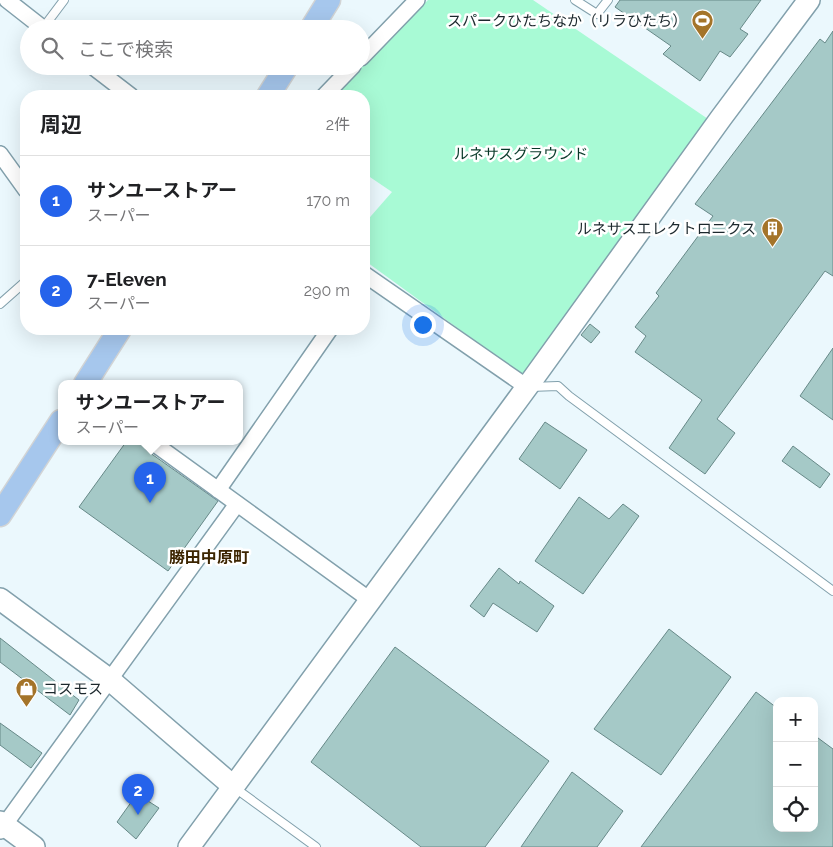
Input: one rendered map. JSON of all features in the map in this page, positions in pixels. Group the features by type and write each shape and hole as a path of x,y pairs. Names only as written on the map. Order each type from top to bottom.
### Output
{"main road":[{"path":"317,20 330,0"},
{"path":"272,90 281,75"},
{"path":"88,380 116,335"},
{"path":"0,515 58,426"}],"street":[{"path":"7,0 33,20"},
{"path":"370,49 417,0"},
{"path":"189,847 809,0"},
{"path":"104,75 123,90"},
{"path":"330,90 344,75"},
{"path":"0,154 20,182"},
{"path":"370,280 527,387"},
{"path":"218,490 326,335"},
{"path":"156,445 370,600"},
{"path":"34,847 1,826 110,680 237,504"},
{"path":"0,599 110,680 234,787"}],"lane":[{"path":"49,20 64,0"},
{"path":"575,0 597,14 608,0"},
{"path":"0,304 20,286"},
{"path":"527,387 558,386 576,402 833,591"},
{"path":"234,787 316,847"}],"green space":[{"name":"ルネサスグラウンド","path":"428,0 533,0 711,121 526,378 370,264 370,217 392,192 370,177 370,90 339,90 354,75 370,75 370,59"}],"building":[{"name":"スパークひたちなか（リラひたち）","path":"620,0 761,0 740,29 748,34 730,57 720,51 700,81 663,54 671,46 615,7"},
{"name":"ルネサスエレクトロニクス","path":"833,31 833,276 825,271 717,419 735,433 705,474 669,448 702,400 635,352 646,336 635,327 659,296 656,293 713,216 695,204 820,39 825,43"},
{"path":"590,324 600,332 591,343 581,335"},
{"path":"833,348 833,420 800,396"},
{"path":"545,422 587,450 560,489 519,459"},
{"path":"124,445 144,445 146,450 218,501 168,571 79,507"},
{"path":"793,446 830,474 820,488 782,461"},
{"path":"579,497 609,519 623,504 639,516 583,594 535,561"},
{"path":"499,568 519,584 520,581 554,606 537,632 493,603 484,617 470,606"},
{"path":"669,629 731,677 661,775 594,729"},
{"path":"0,638 79,700 70,715 0,662"},
{"path":"395,647 549,761 485,847 421,847 311,762"},
{"path":"756,692 773,705 773,832 818,832 818,738 833,749 833,847 641,847"},
{"path":"0,723 42,753 31,768 0,745"},
{"path":"572,772 623,811 597,847 521,847"},
{"path":"137,794 159,808 136,839 117,822"}],"place":[{"name":"スパークひたちなか（リラひたち）","path":"703,40"},
{"name":"ルネサスエレクトロニクス","path":"772,248"},
{"name":"サンユーストアー","path":"150,503"},
{"name":"コスモス","path":"27,708"},
{"name":"7-Eleven","path":"138,815"}],"district":[{"name":"勝田中原町","path":"209,557"}]}
